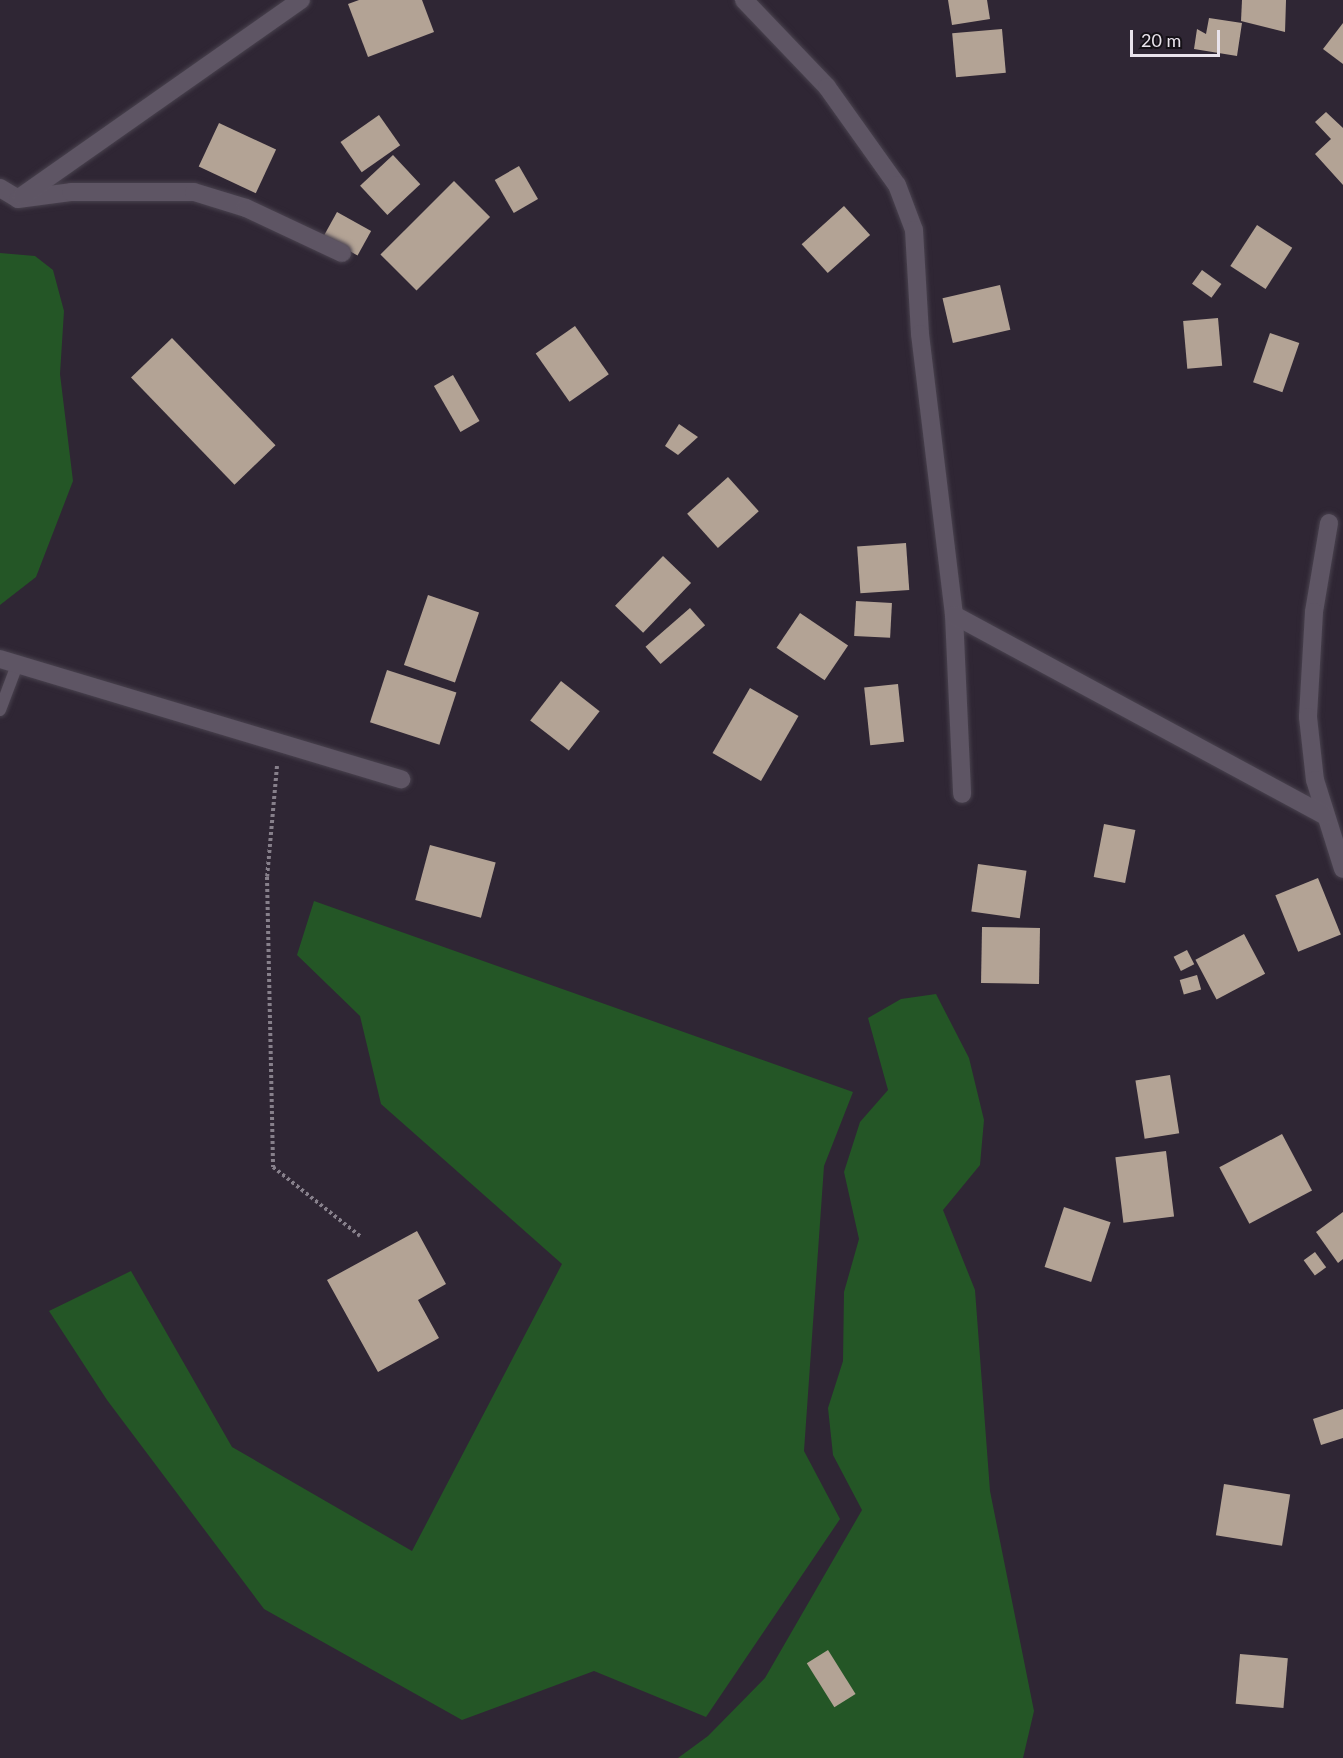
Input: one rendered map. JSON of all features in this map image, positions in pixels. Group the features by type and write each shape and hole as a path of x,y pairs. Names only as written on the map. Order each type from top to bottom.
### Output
{"street":[{"path":"18,199 301,0"},
{"path":"744,0 827,87 897,185 914,230 920,334 954,615 962,794"},
{"path":"0,188 18,199 106,191 194,192 246,208 342,253"},
{"path":"1329,523 1314,612 1308,717 1315,780 1324,815 1343,869"},
{"path":"954,615 1324,815"},
{"path":"0,659 279,745 401,779"}],"lane":[{"path":"0,710 17,666"}],"path":[{"path":"279,745 267,877 273,1167 360,1236"}],"green space":[{"path":"0,253 35,256 53,270 64,311 60,374 73,481 36,577 0,605"},
{"path":"314,901 853,1092 824,1166 804,1451 840,1519 706,1717 594,1671 462,1720 264,1609 107,1400 49,1311 131,1271 232,1447 412,1551 562,1264 381,1104 360,1016 297,955"},
{"path":"936,994 969,1058 984,1120 980,1165 943,1210 975,1290 990,1491 1034,1711 1023,1758 678,1758 708,1736 765,1678 862,1510 833,1455 828,1408 843,1361 844,1292 859,1239 844,1172 860,1122 888,1090 868,1018 901,999"}],"building":[{"path":"359,0 422,0 434,32 368,57 348,4"},
{"path":"948,0 987,0 990,19 952,25"},
{"path":"1242,0 1286,0 1285,32 1241,21"},
{"path":"1209,18 1242,23 1237,56 1194,49 1197,29 1206,34"},
{"path":"1343,23 1343,64 1323,49"},
{"path":"1002,29 1006,73 956,77 952,33"},
{"path":"1326,112 1343,128 1343,185 1315,154 1331,139 1315,122"},
{"path":"379,115 400,145 362,172 340,142"},
{"path":"219,123 276,150 256,193 199,167"},
{"path":"393,155 420,184 387,215 360,186"},
{"path":"519,166 538,199 514,213 495,180"},
{"path":"454,181 490,217 417,291 380,255"},
{"path":"844,206 870,235 828,273 802,244"},
{"path":"337,212 371,231 358,255 323,236"},
{"path":"1257,225 1292,248 1266,289 1230,266"},
{"path":"1202,270 1221,284 1211,298 1192,284"},
{"path":"1000,285 1010,330 953,343 943,298"},
{"path":"1218,318 1222,366 1187,369 1183,321"},
{"path":"575,326 609,374 570,402 536,354"},
{"path":"1270,333 1299,343 1282,392 1253,382"},
{"path":"172,338 276,445 235,485 131,378"},
{"path":"453,375 480,421 460,432 434,386"},
{"path":"679,424 698,437 678,455 665,446"},
{"path":"728,477 759,511 718,548 687,514"},
{"path":"906,543 909,590 860,593 857,546"},
{"path":"663,556 691,583 643,633 615,606"},
{"path":"428,595 479,613 455,683 404,665"},
{"path":"856,601 892,603 890,638 854,636"},
{"path":"690,608 705,625 661,664 645,647"},
{"path":"800,613 848,645 825,680 777,648"},
{"path":"387,670 456,693 439,745 370,722"},
{"path":"561,681 600,711 569,751 530,720"},
{"path":"898,684 904,742 870,745 864,688"},
{"path":"750,688 798,716 761,781 712,753"},
{"path":"1104,824 1135,830 1125,883 1094,877"},
{"path":"430,845 496,863 481,918 415,900"},
{"path":"978,864 1027,871 1020,918 971,912"},
{"path":"1318,878 1341,935 1298,952 1275,895"},
{"path":"982,927 1040,928 1039,984 981,983"},
{"path":"1244,934 1265,974 1217,1000 1195,960"},
{"path":"1187,950 1194,964 1181,971 1174,957"},
{"path":"1197,975 1201,989 1184,994 1180,980"},
{"path":"1170,1075 1179,1133 1145,1139 1135,1080"},
{"path":"1282,1134 1312,1191 1249,1224 1219,1167"},
{"path":"1166,1151 1174,1217 1123,1223 1115,1157"},
{"path":"1064,1207 1111,1222 1091,1282 1045,1267"},
{"path":"1343,1212 1343,1259 1338,1263 1316,1232"},
{"path":"417,1231 446,1284 418,1300 439,1338 378,1372 327,1280"},
{"path":"1315,1252 1326,1267 1315,1276 1304,1260"},
{"path":"1343,1409 1343,1438 1321,1445 1313,1419"},
{"path":"1224,1484 1290,1494 1282,1546 1216,1535"},
{"path":"828,1650 856,1694 834,1707 807,1663"},
{"path":"1240,1654 1288,1658 1283,1708 1236,1704"}]}
